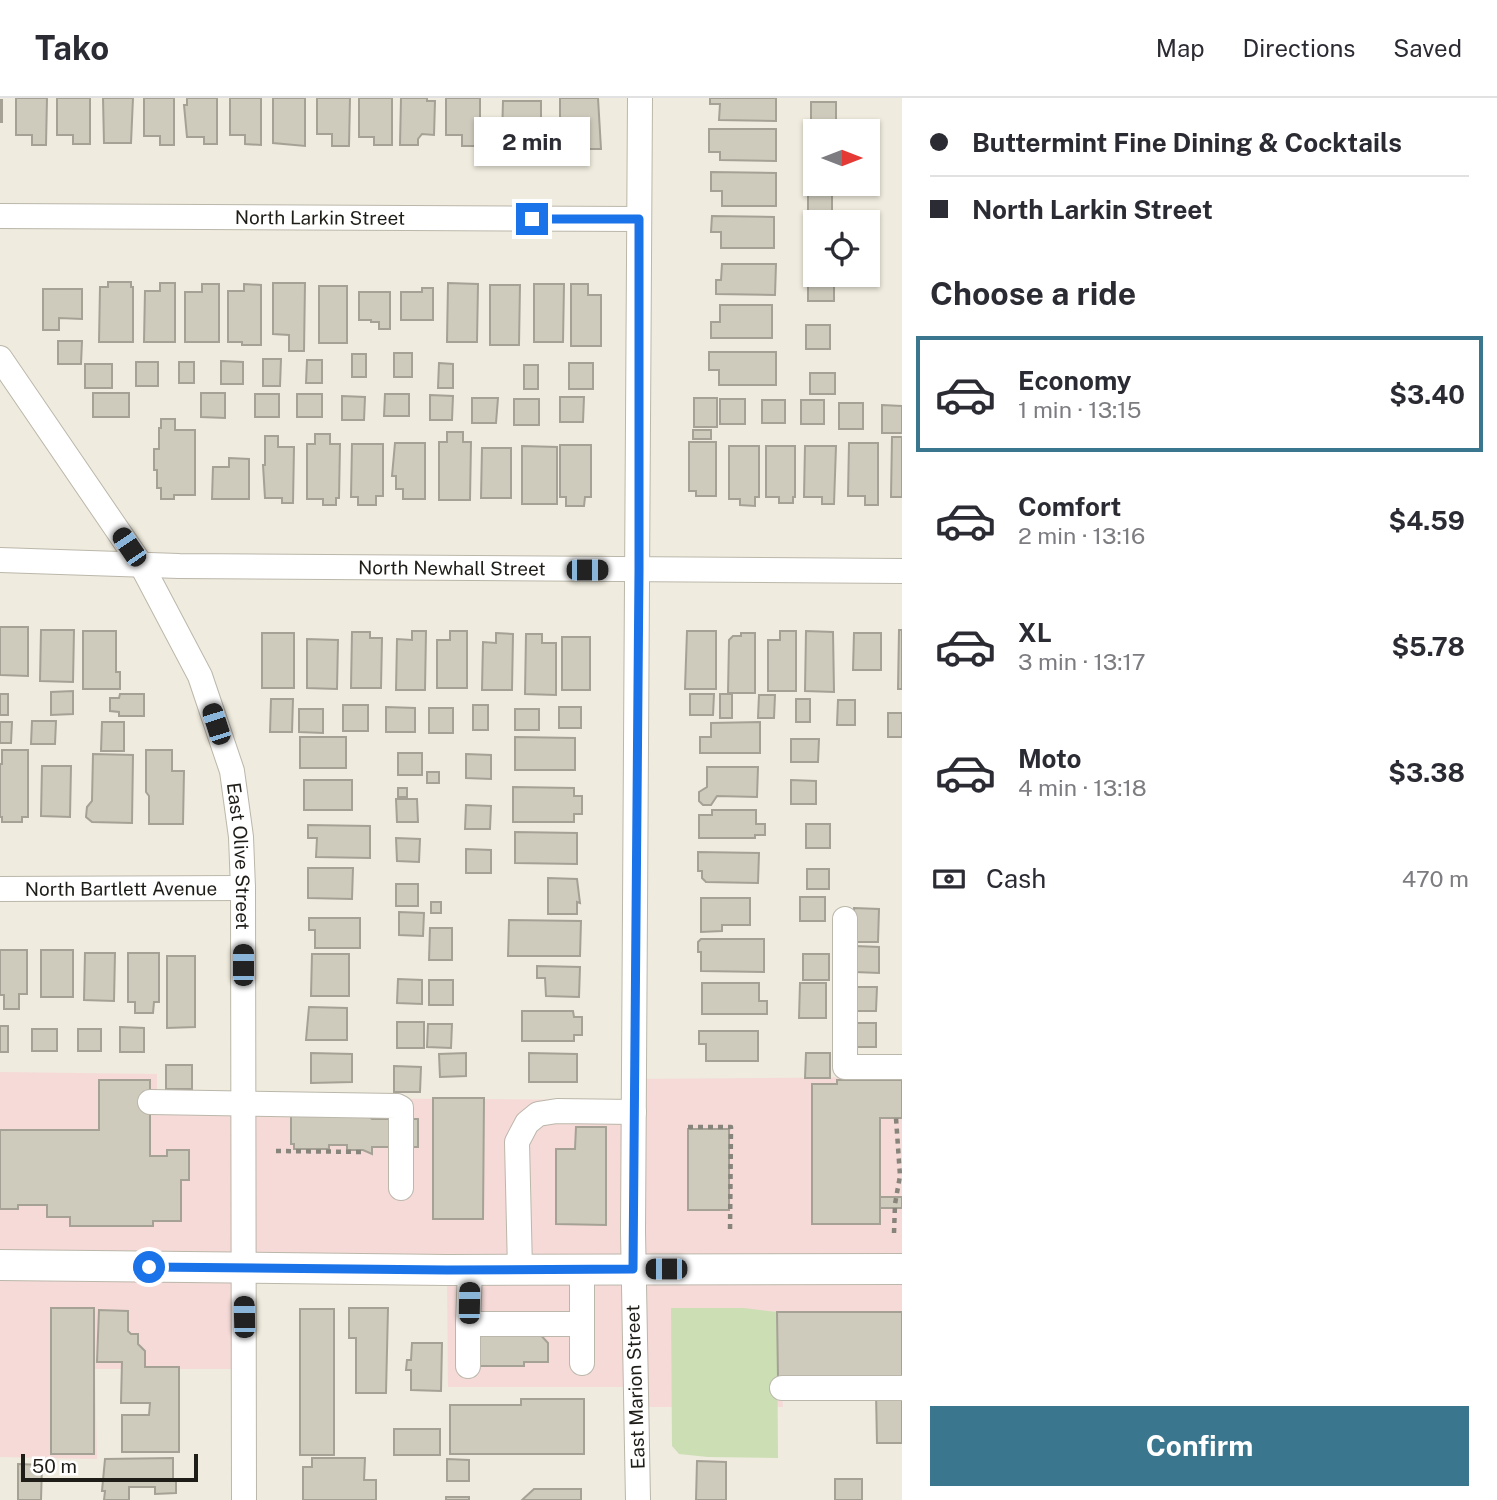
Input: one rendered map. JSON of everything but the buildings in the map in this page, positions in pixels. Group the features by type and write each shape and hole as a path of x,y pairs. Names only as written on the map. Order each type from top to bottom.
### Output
{"main road":[{"path":"0,1265 243,1269 902,1269"}],"street":[{"name":"East Marion Street","path":"638,1500 633,1269 640,98"},
{"name":"North Larkin Street","path":"0,216 639,219"},
{"name":"East Olive Street","path":"0,358 142,566 200,676 232,771 241,837 243,888 244,1500"},
{"name":"North Newhall Street","path":"0,560 142,566 902,571"},
{"name":"North Bartlett Avenue","path":"0,889 243,888"},
{"path":"845,919 845,1067 902,1067"},
{"path":"150,1102 401,1108 401,1188"},
{"path":"520,1270 517,1142 527,1123 538,1114 557,1111 634,1112"},
{"path":"468,1366 470,1270"},
{"path":"582,1270 582,1363"},
{"path":"468,1324 582,1324"},
{"path":"782,1388 902,1388"}],"path":[{"path":"894,1233 895,1203 900,1176 896,1118"},
{"path":"688,1127 732,1127 730,1233"},
{"path":"276,1151 365,1152"}],"shaded area":[{"path":"0,1072 157,1074 157,1094 265,1098 633,1100 634,1079 902,1077 902,1394 782,1395 783,1407 637,1407 635,1387 448,1387 447,1270 244,1269 244,1369 95,1369 97,1459 0,1457"}],"green space":[{"path":"671,1308 744,1308 777,1312 778,1458 679,1454 672,1446"}],"route":[{"path":"149,1267 633,1269 639,219 532,219"}]}
